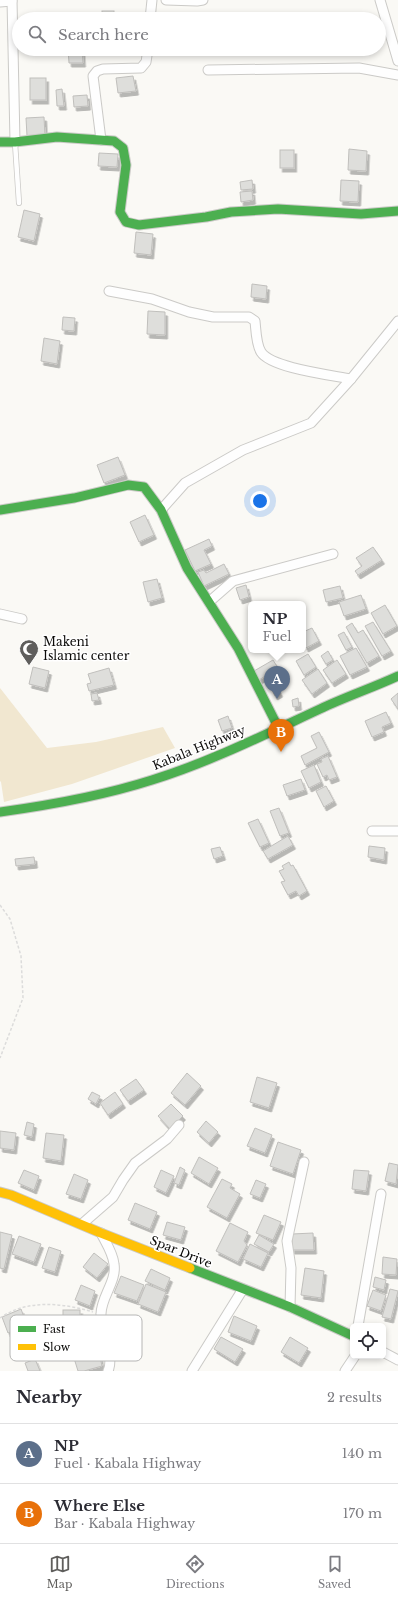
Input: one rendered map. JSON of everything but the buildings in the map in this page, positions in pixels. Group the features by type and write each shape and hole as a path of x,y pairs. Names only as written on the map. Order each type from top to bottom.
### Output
{"street":[{"path":"151,12 152,0"},
{"path":"166,0 203,0"},
{"path":"380,0 384,12"},
{"path":"0,2 12,1 12,12"},
{"path":"386,20 398,61"},
{"path":"13,56 15,142"},
{"path":"101,140 93,76 97,71 103,69 141,68 146,62 147,56"},
{"path":"208,70 359,68 398,75"},
{"path":"0,142 15,142 57,137 114,141 123,148 126,165 120,212 126,222 139,224 206,217 231,212 278,209 361,214 398,211"},
{"path":"109,291 152,299 189,312 207,316 249,317 255,322 260,351 267,359 284,365 351,379"},
{"path":"161,510 185,483 236,453 310,423 351,379 398,321"},
{"path":"0,510 74,498 128,485 144,488 161,510 188,568 238,648 279,729"},
{"path":"209,602 233,581 333,554"},
{"path":"0,614 22,619"},
{"name":"Kabala Highway","path":"0,812 47,807 110,792 173,773 279,729 398,676"},
{"path":"372,831 398,831"},
{"path":"82,1224 113,1196 135,1164 167,1139 179,1126"},
{"path":"290,1307 290,1268 287,1241 304,1162"},
{"name":"Spar Drive","path":"0,1192 11,1195 101,1233 290,1307 350,1335"},
{"path":"359,1323 381,1194"},
{"path":"101,1233 114,1265 114,1275 102,1302 101,1314"},
{"path":"192,1371 243,1289"},
{"path":"386,1354 398,1360"},
{"path":"345,1371 353,1359"}],"lane":[{"path":"15,142 19,204"}],"path":[{"path":"0,905 10,919 21,956 24,998 0,1058"},
{"path":"0,1318 8,1312 34,1304 57,1305 83,1309 101,1314"}],"shaded area":[{"path":"0,688 47,748 96,742 163,727 175,748 72,784 4,802 0,781"}],"traffic: fast":[{"path":"0,142 15,142 57,137 114,141 123,148 126,165 120,212 126,222 139,225 206,217 231,212 278,209 361,214 398,211"},
{"path":"0,510 74,498 128,485 144,487 161,510 187,568 238,648 279,729"},
{"path":"0,812 95,795 133,786 174,773 237,748 329,705 398,676"},
{"path":"190,1268 290,1307 350,1335"}],"traffic: slow":[{"path":"0,1192 11,1195 101,1233 190,1268"}],"place":[{"name":"Makeni Islamic center","path":"29,666"},
{"name":"NP","path":"277,699"},
{"name":"Where Else","path":"281,752"}]}
